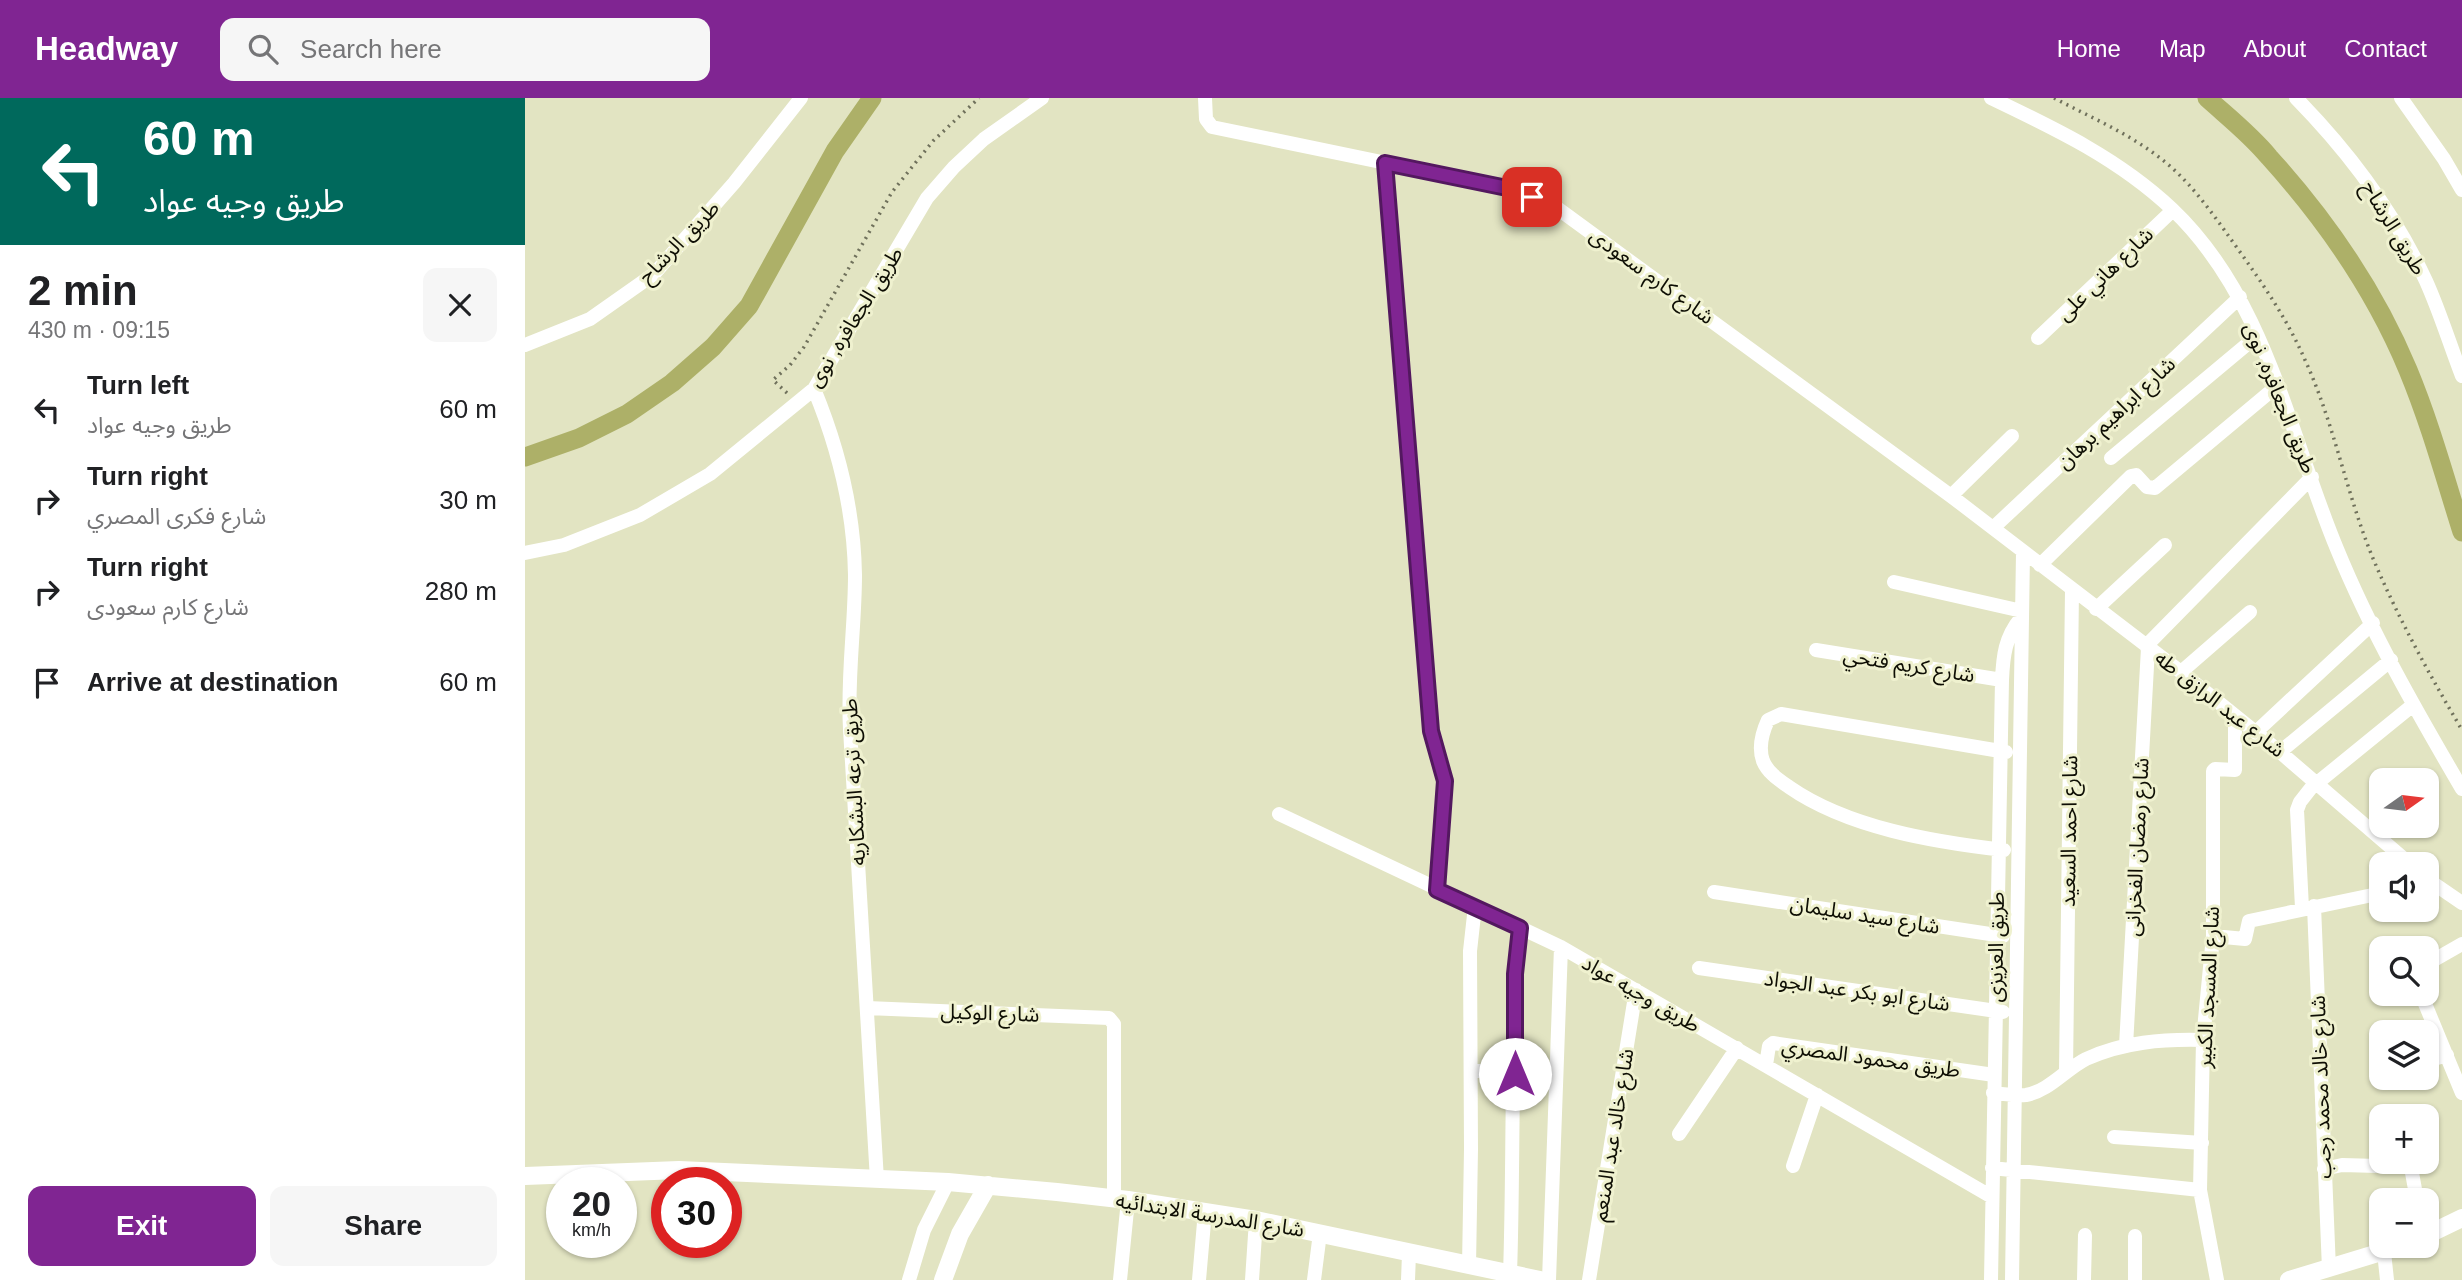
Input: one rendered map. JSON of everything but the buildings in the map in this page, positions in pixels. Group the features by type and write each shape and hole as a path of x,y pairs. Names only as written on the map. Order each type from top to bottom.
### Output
{"street":[{"name":"طريق الرشاح","path":"525,345 590,319 654,274 734,183 801,98"},
{"name":"طريق الجعافره, نوى","path":"525,553 564,545 640,515 710,474 814,389 927,198 983,139 1042,98"},
{"name":"شارع كارم سعودى","path":"1205,98 1206,119 1212,127 1507,188 1557,208 1951,496 2023,552"},
{"name":"طريق الجعافره, نوى","path":"1991,98 2076,139 2127,171 2173,209 2210,252 2240,297 2257,336 2337,548 2413,705 2462,789"},
{"name":"طريق الرشاح","path":"2296,98 2356,166 2398,227 2426,282 2462,376"},
{"path":"2401,98 2444,159 2462,190"},
{"path":"1385,163 1431,731 1445,781 1437,890"},
{"name":"شارع هاني على","path":"2038,338 2173,209"},
{"name":"شارع ابراهيم برهان","path":"1993,528 2240,297"},
{"path":"2111,458 2257,336"},
{"path":"2039,565 2131,476 2136,475 2150,489 2155,488 2277,386"},
{"name":"طريق ترعه البشكاريه","path":"814,389 831,432 842,478 851,525 855,573 850,725 877,1180"},
{"path":"1951,496 2013,436"},
{"path":"2147,647 2312,477"},
{"path":"2096,609 2165,545"},
{"name":"شارع عبد الرازق طه","path":"2023,552 2256,732 2396,852"},
{"name":"طريق العزيزى","path":"2012,1280 2023,552"},
{"path":"1893,582 2022,615"},
{"name":"شارع احمد السعيد","path":"2066,1071 2072,590"},
{"path":"2181,672 2250,612"},
{"name":"طريق العزيزى","path":"1991,1280 2001,680 2006,642 2022,615"},
{"path":"2256,732 2373,623"},
{"name":"شارع رمضان الفخرانى","path":"2126,1045 2147,647"},
{"name":"شارع كريم فتحي","path":"1816,650 2001,680"},
{"path":"2280,752 2391,660"},
{"name":"شارع خالد محمد رجب","path":"2329,1269 2308,907 2297,810 2305,794 2413,705"},
{"path":"2017,852 1904,833 1849,818 1801,796 1768,771 1761,752 1761,741 1768,720 1781,714 2018,753"},
{"name":"شارع المسجد الكبير","path":"2217,1280 2200,1190 2203,1040 2213,936 2213,771 2235,770 2235,716"},
{"name":"طريق وجيه عواد","path":"1279,814 1561,947 1992,1197"},
{"path":"2439,888 2462,903"},
{"name":"شارع سيد سليمان","path":"1714,891 2016,938"},
{"path":"2213,936 2245,939 2249,921 2369,895"},
{"path":"1475,906 1470,951 1471,1070 1480,1272"},
{"path":"1510,1274 1515,974 1520,928"},
{"path":"2439,957 2462,944"},
{"path":"1549,1280 1561,947"},
{"name":"شارع ابو بكر عبد الجواد","path":"1699,968 2015,1014"},
{"name":"شارع خالد عبد المنعم","path":"1589,1280 1636,990"},
{"path":"2426,1006 2462,1093"},
{"name":"شارع الوكيل","path":"867,1008 1111,1019 1114,1024 1121,1200"},
{"path":"1993,1093 2026,1094 2044,1088 2085,1060 2126,1045 2179,1039 2203,1040"},
{"name":"طريق محمود المصري","path":"1766,1065 1769,1046 1773,1043 1994,1075"},
{"path":"1679,1134 1737,1048"},
{"path":"2439,1057 2447,1055"},
{"path":"1471,1070 1555,1078"},
{"path":"1793,1166 1817,1095"},
{"path":"2114,1137 2202,1143"},
{"path":"2324,1169 2342,1165 2369,1166"},
{"path":"1992,1168 2200,1190"},
{"name":"شارع المدرسة الابتدائيه","path":"525,1176 679,1170 988,1185 1205,1211 1320,1233 1480,1272 1540,1280"},
{"path":"909,1280 924,1230 948,1182"},
{"path":"943,1280 960,1234 988,1185"},
{"path":"1120,1280 1121,1200"},
{"path":"1199,1280 1205,1211"},
{"path":"2439,1229 2462,1218"},
{"path":"1252,1280 1256,1220"},
{"path":"1314,1280 1320,1233"},
{"path":"2084,1235 2084,1280"},
{"path":"2135,1236 2135,1280"},
{"path":"1408,1280 1409,1254"},
{"path":"2289,1280 2369,1256"},
{"path":"2386,1280 2391,1258"}],"path":[{"name":"طريق الجعافره, نوى","path":"773,380 790,365 804,347 875,220 911,166 948,125 979,98"}],"waterway":[{"path":"525,457 579,438 627,414 672,383 713,347 749,306 835,151 872,98"},
{"path":"2207,98 2255,141 2290,181 2329,231 2365,285 2395,341 2416,390 2462,532"}],"route":[{"path":"1515,1074 1515,974 1520,928 1437,890 1445,781 1431,731 1385,163 1507,188 1532,197"}]}
